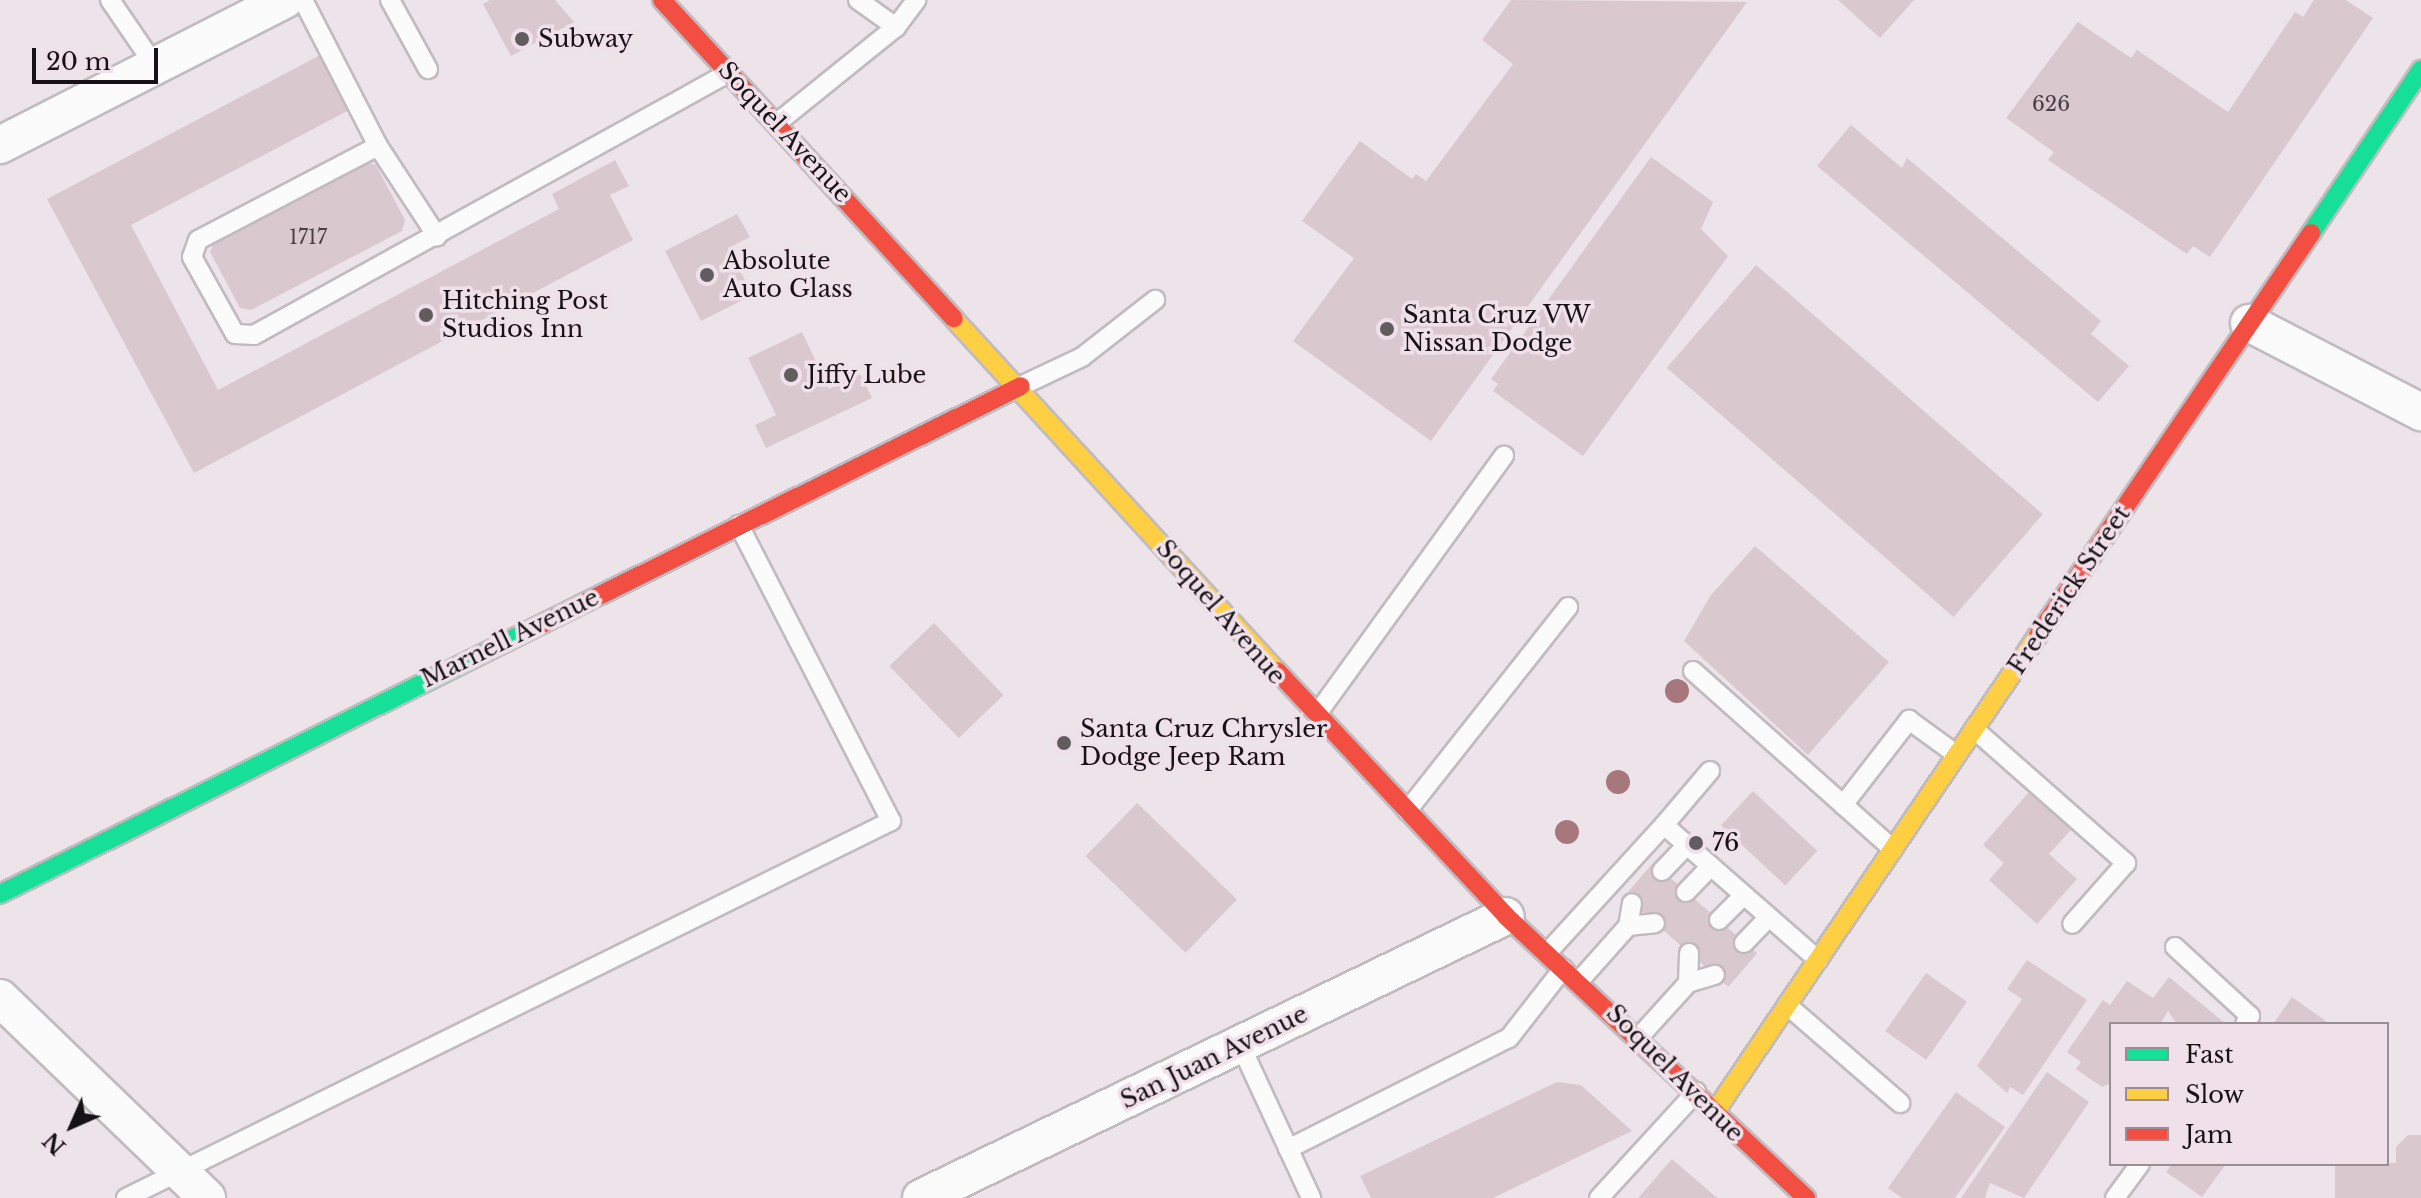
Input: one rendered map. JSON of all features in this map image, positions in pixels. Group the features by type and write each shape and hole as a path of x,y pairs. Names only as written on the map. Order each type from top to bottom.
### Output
{"main road":[{"name":"Soquel Avenue","path":"662,0 1021,386 1315,716 1506,916 1698,1090 1806,1198"},
{"name":"Frederick Street","path":"1716,1110 2421,70"},
{"name":"Marnell Avenue","path":"0,894 1021,386"}],"street":[{"path":"0,145 155,66 265,4"},
{"path":"2249,323 2421,412"},
{"name":"San Juan Avenue","path":"921,1198 1506,916"},
{"path":"0,998 207,1198"}],"lane":[{"path":"110,0 155,66"},
{"path":"303,0 378,146 437,236"},
{"path":"390,0 428,69"},
{"path":"858,0 896,27"},
{"path":"777,123 896,27 916,0"},
{"path":"378,146 198,240 192,257 235,334 254,335 730,72"},
{"path":"1021,386 1082,357 1155,300"},
{"path":"1315,716 1504,456"},
{"path":"126,1198 891,821 739,524"},
{"path":"1407,811 1568,607"},
{"path":"1693,671 1893,849"},
{"path":"1843,805 1909,720 1957,755"},
{"path":"1974,729 2126,863 2072,924"},
{"path":"1548,952 1710,771"},
{"path":"1664,825 1818,960"},
{"path":"1662,871 1687,845"},
{"path":"1686,892 1711,866"},
{"path":"1719,920 1744,895"},
{"path":"1580,980 1628,926 1632,903"},
{"path":"1744,943 1769,917"},
{"path":"1628,926 1655,923"},
{"path":"2175,947 2250,1016 2246,1022"},
{"path":"1688,983 1689,953"},
{"path":"1288,1149 1509,1038 1565,967"},
{"path":"1640,1036 1688,983 1715,975"},
{"path":"1787,1005 1900,1103"},
{"path":"1240,1044 1311,1198"},
{"path":"1599,1198 1698,1090"},
{"path":"2115,1198 2139,1166"}],"building":[{"name":"Subway","path":"490,0 555,0 574,22 511,56 483,4"},
{"path":"1511,0 1747,2 1431,441 1293,341 1354,258 1302,221 1360,141 1412,179 1416,174 1426,181 1513,64 1482,40"},
{"path":"1838,0 1914,0 1880,38"},
{"path":"2314,0 2346,0 2373,18 2210,257 2193,246 2187,254 2048,160 2054,152 2006,118 2078,22 2131,58 2137,50 2228,112 2295,12 2303,17"},
{"name":"Hitching Post Studios Inn","path":"324,53 353,108 131,225 218,390 559,209 552,194 615,160 629,186 610,195 633,240 194,473 47,199"},
{"path":"1851,125 1902,168 1907,158 2101,321 2091,334 2129,366 2098,402 1817,166"},
{"path":"1651,157 1713,202 1701,229 1728,256 1583,456 1493,391 1498,384 1491,379"},
{"name":"Hitching Post Studios Inn","path":"367,162 376,165 405,220 402,231 251,310 240,308 210,252 214,243"},
{"path":"737,214 750,237 728,248 753,295 701,321 665,251"},
{"path":"1756,265 2043,514 1954,617 1667,368"},
{"path":"802,332 829,389 860,374 872,398 766,448 755,425 776,415 748,358"},
{"path":"1755,546 1889,662 1808,755 1684,641 1711,595"},
{"path":"934,623 1003,695 959,738 889,666"},
{"path":"1753,791 1817,851 1785,885 1721,825"},
{"path":"2029,792 2071,830 2049,854 2077,879 2037,924 1989,880 2004,863 1983,845"},
{"path":"1137,803 1237,900 1186,953 1086,856"},
{"path":"1653,863 1757,954 1728,987 1624,896"},
{"path":"2027,960 2087,1000 2023,1095 2010,1087 2007,1093 1977,1066 2022,999 2007,989"},
{"path":"1926,973 1967,1002 1926,1060 1885,1031"},
{"path":"2169,977 2224,1022 2176,1022 2168,1011 2161,1022 2109,1022 2109,1084 2102,1087 2076,1069 2081,1062 2067,1052 2103,1000 2110,1005 2127,981 2153,998"},
{"path":"2292,997 2327,1022 2274,1022"},
{"path":"2047,1072 2089,1102 2024,1198 1990,1183 1985,1198 1961,1198"},
{"path":"1557,1082 1581,1085 1632,1131 1493,1198 1371,1198 1360,1176"},
{"path":"1956,1092 2005,1127 1955,1198 1902,1198 1888,1188"},
{"path":"2408,1135 2421,1135 2421,1198 2335,1198 2335,1166 2389,1166 2389,1163 2396,1163 2396,1147"},
{"path":"1672,1159 1717,1198 1638,1198"},
{"path":"2170,1166 2225,1166 2202,1197 2166,1172"}],"traffic: fast":[{"path":"2311,233 2421,70"},
{"path":"0,894 538,626"}],"traffic: slow":[{"path":"954,319 1277,671"},
{"path":"1716,1110 2038,635"}],"traffic: jam":[{"path":"662,0 954,319"},
{"path":"2038,635 2311,233"},
{"path":"538,626 1021,386"},
{"path":"1277,671 1506,916 1806,1198"}],"place":[{"name":"Subway","path":"522,39"},
{"name":"Absolute Auto Glass","path":"707,275"},
{"name":"Hitching Post Studios Inn","path":"426,315"},
{"name":"Santa Cruz VW Nissan Dodge","path":"1387,329"},
{"name":"Jiffy Lube","path":"791,375"},
{"name":"Santa Cruz Chrysler Dodge Jeep Ram","path":"1064,743"},
{"name":"76","path":"1696,843"}]}
